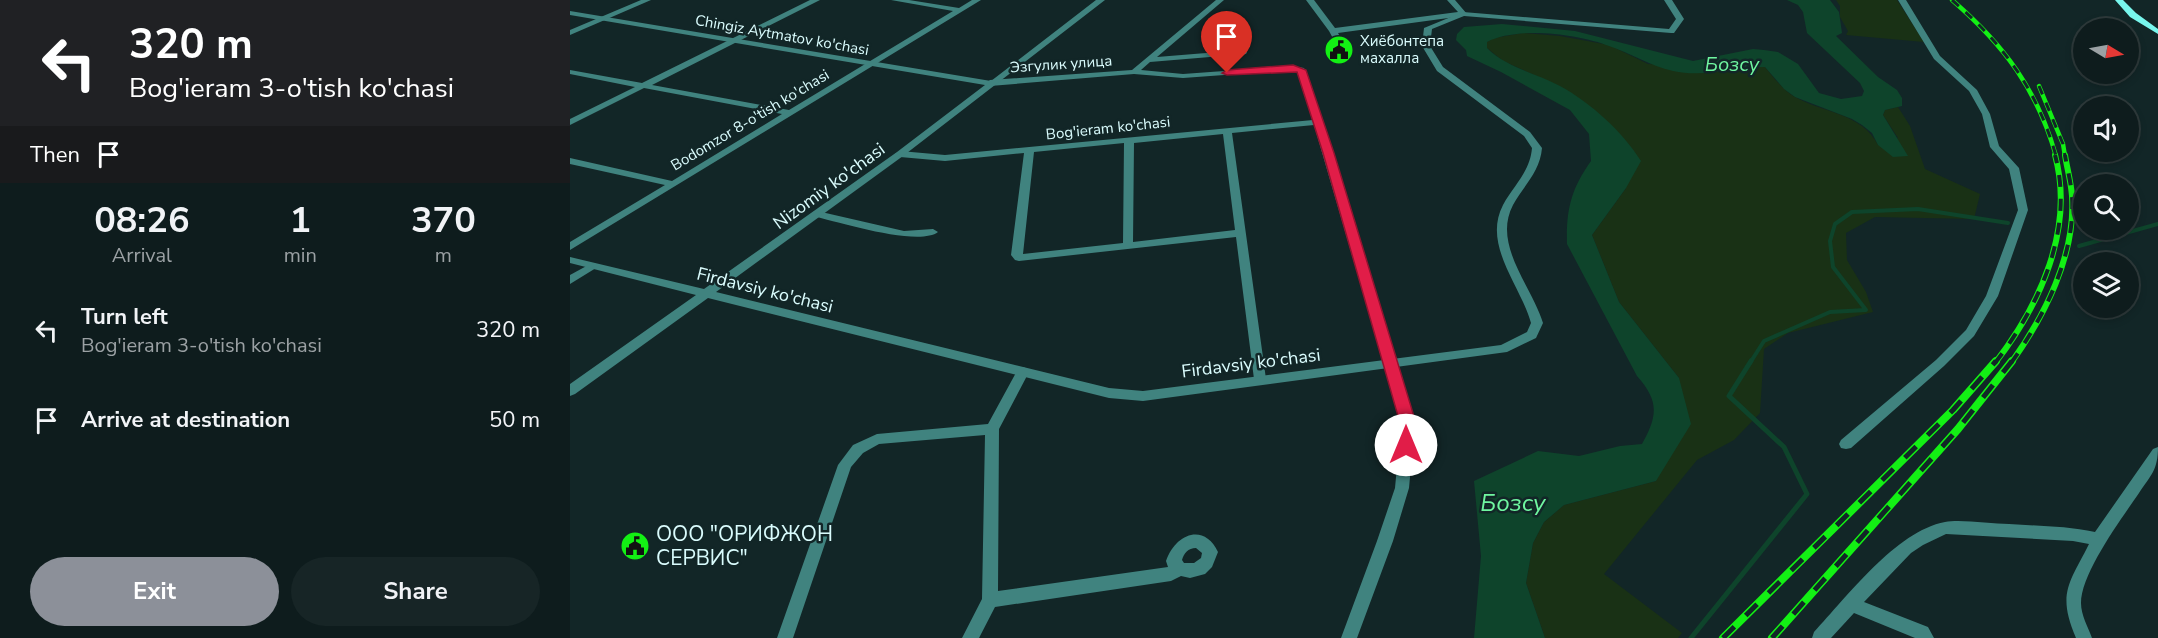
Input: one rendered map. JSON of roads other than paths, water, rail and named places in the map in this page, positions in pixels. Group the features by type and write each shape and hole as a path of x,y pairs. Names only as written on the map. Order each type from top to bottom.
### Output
{"main road":[{"path":"2118,0 2133,15 2158,32"}],"street":[{"path":"570,33 647,0"},
{"path":"570,122 816,0"},
{"path":"895,0 960,10"},
{"name":"Bodomzor 8-o'tish ko'chasi","path":"570,247 977,0"},
{"name":"Nizomiy ko'chasi","path":"570,391 900,154 1101,0"},
{"path":"1134,72 1220,0"},
{"path":"1310,0 1333,31 1345,53"},
{"path":"1451,0 1463,14"},
{"path":"1333,31 1463,14 1671,31 1680,19 1668,0"},
{"path":"1846,444 1940,363 1970,333 1992,296 2024,210 2014,168 1995,147 1986,114 1973,90 1937,57 1902,0"},
{"name":"Chingiz Aytmatov ko'chasi","path":"570,13 990,83"},
{"name":"Firdavsiy ko'chasi","path":"570,260 1109,393 1143,396 1503,349 1528,338 1535,330 1535,316 1503,243 1501,224 1506,207 1535,164 1538,148 1527,134 1440,69 1426,46 1428,28 1463,14"},
{"path":"1149,60 1243,52"},
{"name":"Эзгулик улица","path":"990,83 1134,72 1183,76 1298,68 1301,70 1318,122"},
{"path":"570,72 790,113"},
{"path":"1318,122 1408,423 1402,488 1349,638"},
{"name":"Bog'ieram ko'chasi","path":"900,154 945,158 1318,122"},
{"path":"1227,131 1260,379"},
{"path":"1128,246 1129,140"},
{"path":"1029,151 1017,255 1019,258 1240,233"},
{"path":"570,161 674,184"},
{"path":"817,214 902,233 933,232"},
{"path":"570,280 592,266"},
{"path":"970,638 990,600 992,429 1023,372"},
{"path":"785,638 844,465 858,449 877,439 992,429"},
{"path":"2084,638 2074,617 2073,595 2099,539 2158,453"},
{"path":"1820,638 1905,548 1917,538 1930,532 1946,528 2073,534 2099,539"},
{"path":"990,600 1171,574 1179,569"},
{"path":"1851,604 1922,633 1926,638"}],"water":[{"name":"Бозсу","path":"1787,0 1830,0 1839,12 1842,33 1836,36 1878,77 1897,90 1902,98 1902,106 1885,110 1883,115 1908,156 1893,157 1878,145 1872,133 1862,125 1795,97 1784,89 1765,67 1685,73 1656,66 1596,42 1565,35 1514,34 1487,42 1487,48 1503,61 1551,81 1594,109 1625,139 1641,161 1626,188 1592,235 1619,302 1679,378 1691,424 1656,481 1564,505 1544,522 1533,543 1526,583 1545,638 1474,638 1481,556 1474,481 1538,451 1579,456 1620,446 1642,444 1651,425 1654,408 1649,393 1637,376 1567,244 1571,200 1591,161 1589,134 1570,110 1467,56 1466,50 1456,40 1457,34 1464,27 1502,24 1575,31 1693,61 1753,49 1778,52 1798,64 1819,93 1841,99 1862,96 1864,91 1860,83 1807,33 1803,12 1798,5"}],"waterway":[{"path":"1750,363 1764,341 1830,312 1866,310 1833,267 1830,241 1835,224 1852,212 1918,209 2008,223"},
{"path":"2079,246 2158,224"},
{"path":"1691,638 1807,494 1784,447 1729,396 1751,361"}],"railway":[{"path":"1952,0 1988,34 2016,70 2039,110 2056,156"},
{"path":"2039,86 2063,144 2065,156"},
{"path":"1995,363 2026,316 2039,291 2057,238 2060,183 2055,155"},
{"path":"2011,363 2046,306 2069,241 2072,218 2071,191 2065,155"},
{"path":"1723,638 1953,410 1996,361"},
{"path":"1772,638 1958,429 2012,361"}],"place":[{"name":"Хиёбонтепа махалла","path":"1339,50"},
{"name":"ООО \"ОРИФЖОН СЕРВИС\"","path":"635,546"}]}
